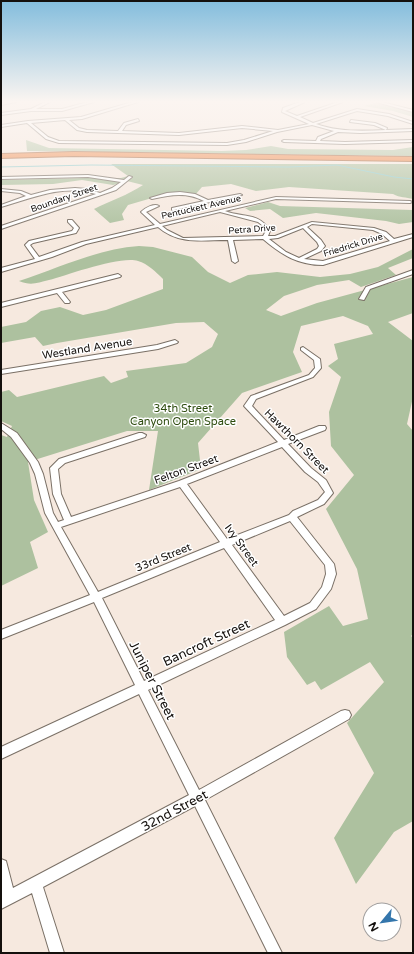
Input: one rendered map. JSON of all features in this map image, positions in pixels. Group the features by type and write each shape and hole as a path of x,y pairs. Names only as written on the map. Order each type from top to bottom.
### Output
{"highway":[{"path":"1,156 74,154 413,160"},
{"path":"1,160 50,159 279,162 413,160"}],"street":[{"path":"1,178 88,176 125,181"},
{"name":"Boundary Street","path":"1,228 114,189 130,177"},
{"path":"1,206 52,190 74,188 100,194"},
{"path":"1,190 21,192 31,197"},
{"path":"152,198 179,192 195,195 218,212 257,220 266,227 268,231 265,238 298,260 319,250 322,246 319,241 303,226"},
{"path":"174,209 240,195"},
{"name":"Pentuckett Avenue","path":"1,270 77,245 276,198 410,202"},
{"name":"Petra Drive","path":"157,206 147,208 143,212 170,235 182,239 265,238 286,234 312,223 367,228 384,233 394,241"},
{"path":"38,259 27,245 30,242 74,232 77,228 70,221"},
{"name":"Friedrick Drive","path":"298,260 311,264 322,263 413,235"},
{"path":"230,239 235,261"},
{"path":"362,300 368,288 413,272"},
{"path":"1,305 118,276"},
{"path":"58,290 66,302"},
{"name":"Westland Avenue","path":"1,372 158,347 175,342"},
{"name":"Hawthorn Street","path":"303,348 317,359 318,368 312,376 253,398 248,406 308,470 318,476 326,486 329,493"},
{"name":"Juniper Street","path":"1,425 14,435 34,462 39,474 49,513 96,597 275,953"},
{"name":"Felton Street","path":"56,526 182,483 322,428"},
{"path":"69,522 57,494 54,468 62,461 142,435"},
{"name":"Ivy Street","path":"182,483 282,622"},
{"name":"33rd Street","path":"1,635 292,517 296,513 321,502 329,493"},
{"name":"Bancroft Street","path":"1,753 142,688 313,606 326,589 332,574 329,564 292,517"},
{"name":"32nd Street","path":"5,900 197,798 345,715"},
{"path":"1,866 5,900"},
{"path":"36,884 57,953"}],"green space":[{"path":"27,147 222,151 246,150 268,147 288,149 393,150 413,147 413,156 27,151"},
{"path":"111,164 413,164 413,199 393,194 289,187 256,191 231,184 202,187 195,195 179,192 128,205 122,214 124,220 110,223 94,209 143,185 127,181 113,185 82,180 53,184 1,185 1,180 121,178 128,176"},
{"path":"268,202 280,206 413,210 413,222 399,224 386,221 316,213 283,218 270,209 250,211 245,208"},
{"name":"34th Street Canyon Open Space","path":"139,246 153,247 192,257 208,272 230,283 248,275 277,272 320,277 350,274 378,267 413,249 413,258 388,268 396,275 361,287 349,280 317,285 284,296 266,310 281,316 317,303 413,277 413,313 388,322 413,341 413,397 407,424 413,431 413,634 411,636 413,638 413,821 394,832 356,884 334,838 374,773 347,723 384,682 370,662 321,690 315,681 307,685 287,657 284,632 329,606 343,626 368,619 357,569 326,509 354,475 331,446 329,412 341,377 328,366 338,359 334,344 373,334 368,326 343,316 301,326 293,352 302,372 242,393 198,443 201,469 149,490 158,431 127,431 28,462 34,500 48,532 30,542 38,568 1,586 1,435 7,437 12,426 1,421 1,392 9,390 17,397 104,376 111,383 128,377 126,371 186,363 212,347 218,334 204,322 176,323 43,346 35,337 1,343 1,327 26,322 41,311 60,307 83,315 106,310 163,289 163,279 155,271 142,262 130,260 94,266 37,283 31,284 19,281 93,255"}],"waterway":[{"path":"1,167 91,165 289,167 337,165 394,177 413,179"}]}
